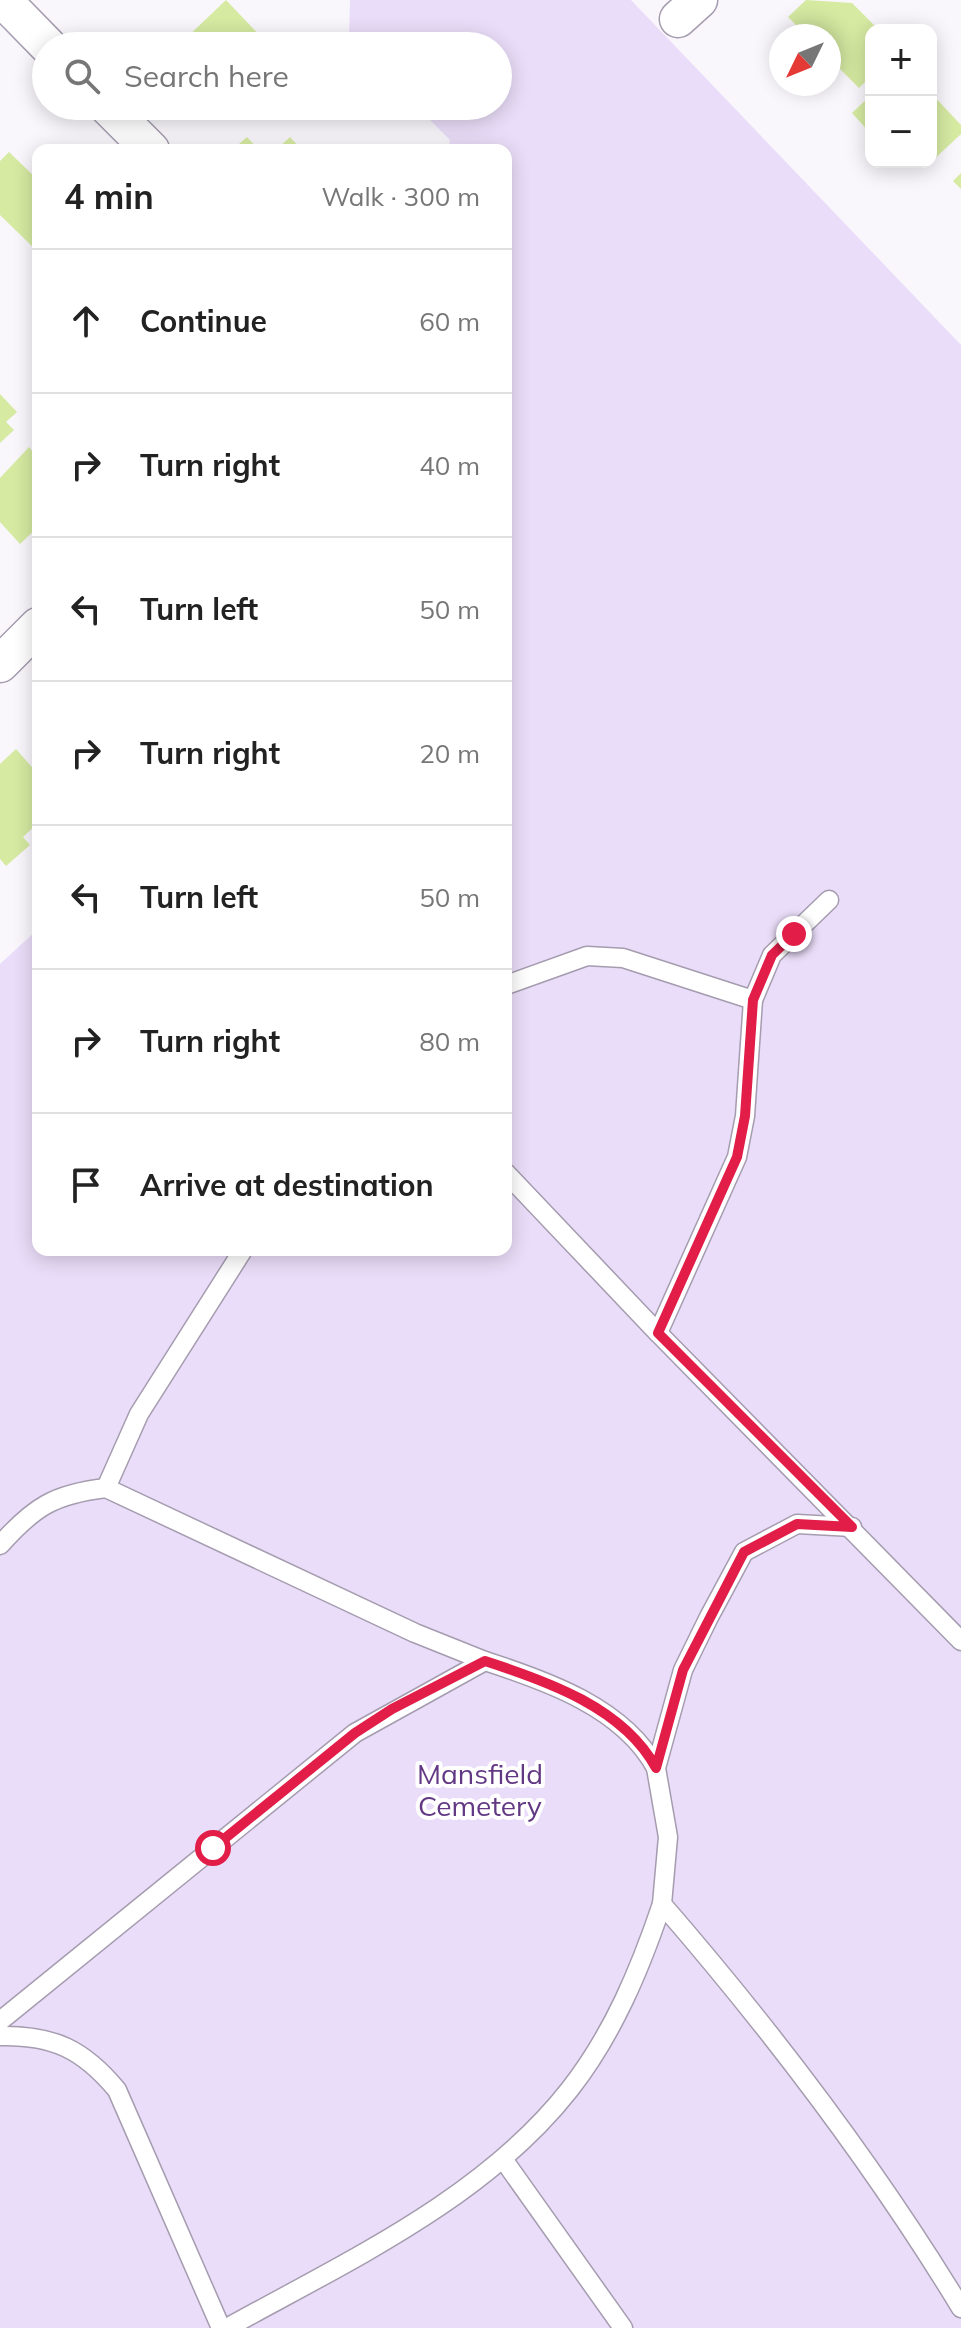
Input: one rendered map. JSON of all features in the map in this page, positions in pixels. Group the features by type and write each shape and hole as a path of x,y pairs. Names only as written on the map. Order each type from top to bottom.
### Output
{"street":[{"path":"3,0 34,32"},
{"path":"121,120 145,144"},
{"path":"1,663 32,632"}],"lane":[{"path":"658,1333 737,1157 745,1116 753,1000 772,955 829,900"},
{"path":"512,983 587,956 623,958 753,1000"},
{"path":"512,1179 658,1333 961,1641"},
{"path":"106,1488 139,1414 239,1256"},
{"path":"0,1545 25,1517 50,1500 74,1492 106,1488 415,1633 570,1694 599,1711 643,1744 656,1768 668,1837 662,1904 649,1944 610,2029 571,2088 503,2159 416,2221 224,2328 117,2090 96,2064 67,2048 36,2035 0,2036"},
{"path":"656,1768 683,1670 744,1552 797,1524 852,1527"},
{"path":"0,2021 305,1771 392,1709 485,1661"},
{"path":"662,1904 772,2034 857,2152 961,2308"},
{"path":"503,2159 623,2328"}],"green space":[{"name":"Mansfield Cemetery","path":"350,0 631,0 961,345 961,2328 0,2328 0,964 32,935 32,1256 512,1256 512,144 449,144 450,140 430,120 512,120 512,32 349,32"}],"building":[{"path":"226,0 256,32 192,32"},
{"path":"806,0 852,3 873,24 865,24 865,82 859,88 841,70 841,24 795,24 788,17"},
{"path":"937,99 961,125 961,134 937,156"},
{"path":"865,101 865,127 852,113"},
{"path":"247,137 253,144 239,144"},
{"path":"290,137 296,144 282,144"},
{"path":"9,152 32,174 32,246 0,215 0,161"},
{"path":"961,173 961,189 953,181"},
{"path":"0,394 17,412 6,422 14,430 0,443"},
{"path":"29,447 32,451 32,533 20,544 0,522 0,478"},
{"path":"16,749 32,767 32,829 23,837 30,845 6,866 0,859 0,764"}],"route":[{"path":"213,1848 355,1733 392,1709 485,1661 570,1694 599,1711 643,1744 656,1768 683,1670 744,1552 797,1524 852,1527 658,1333 737,1157 745,1116 753,1000 772,955 794,934"}]}
